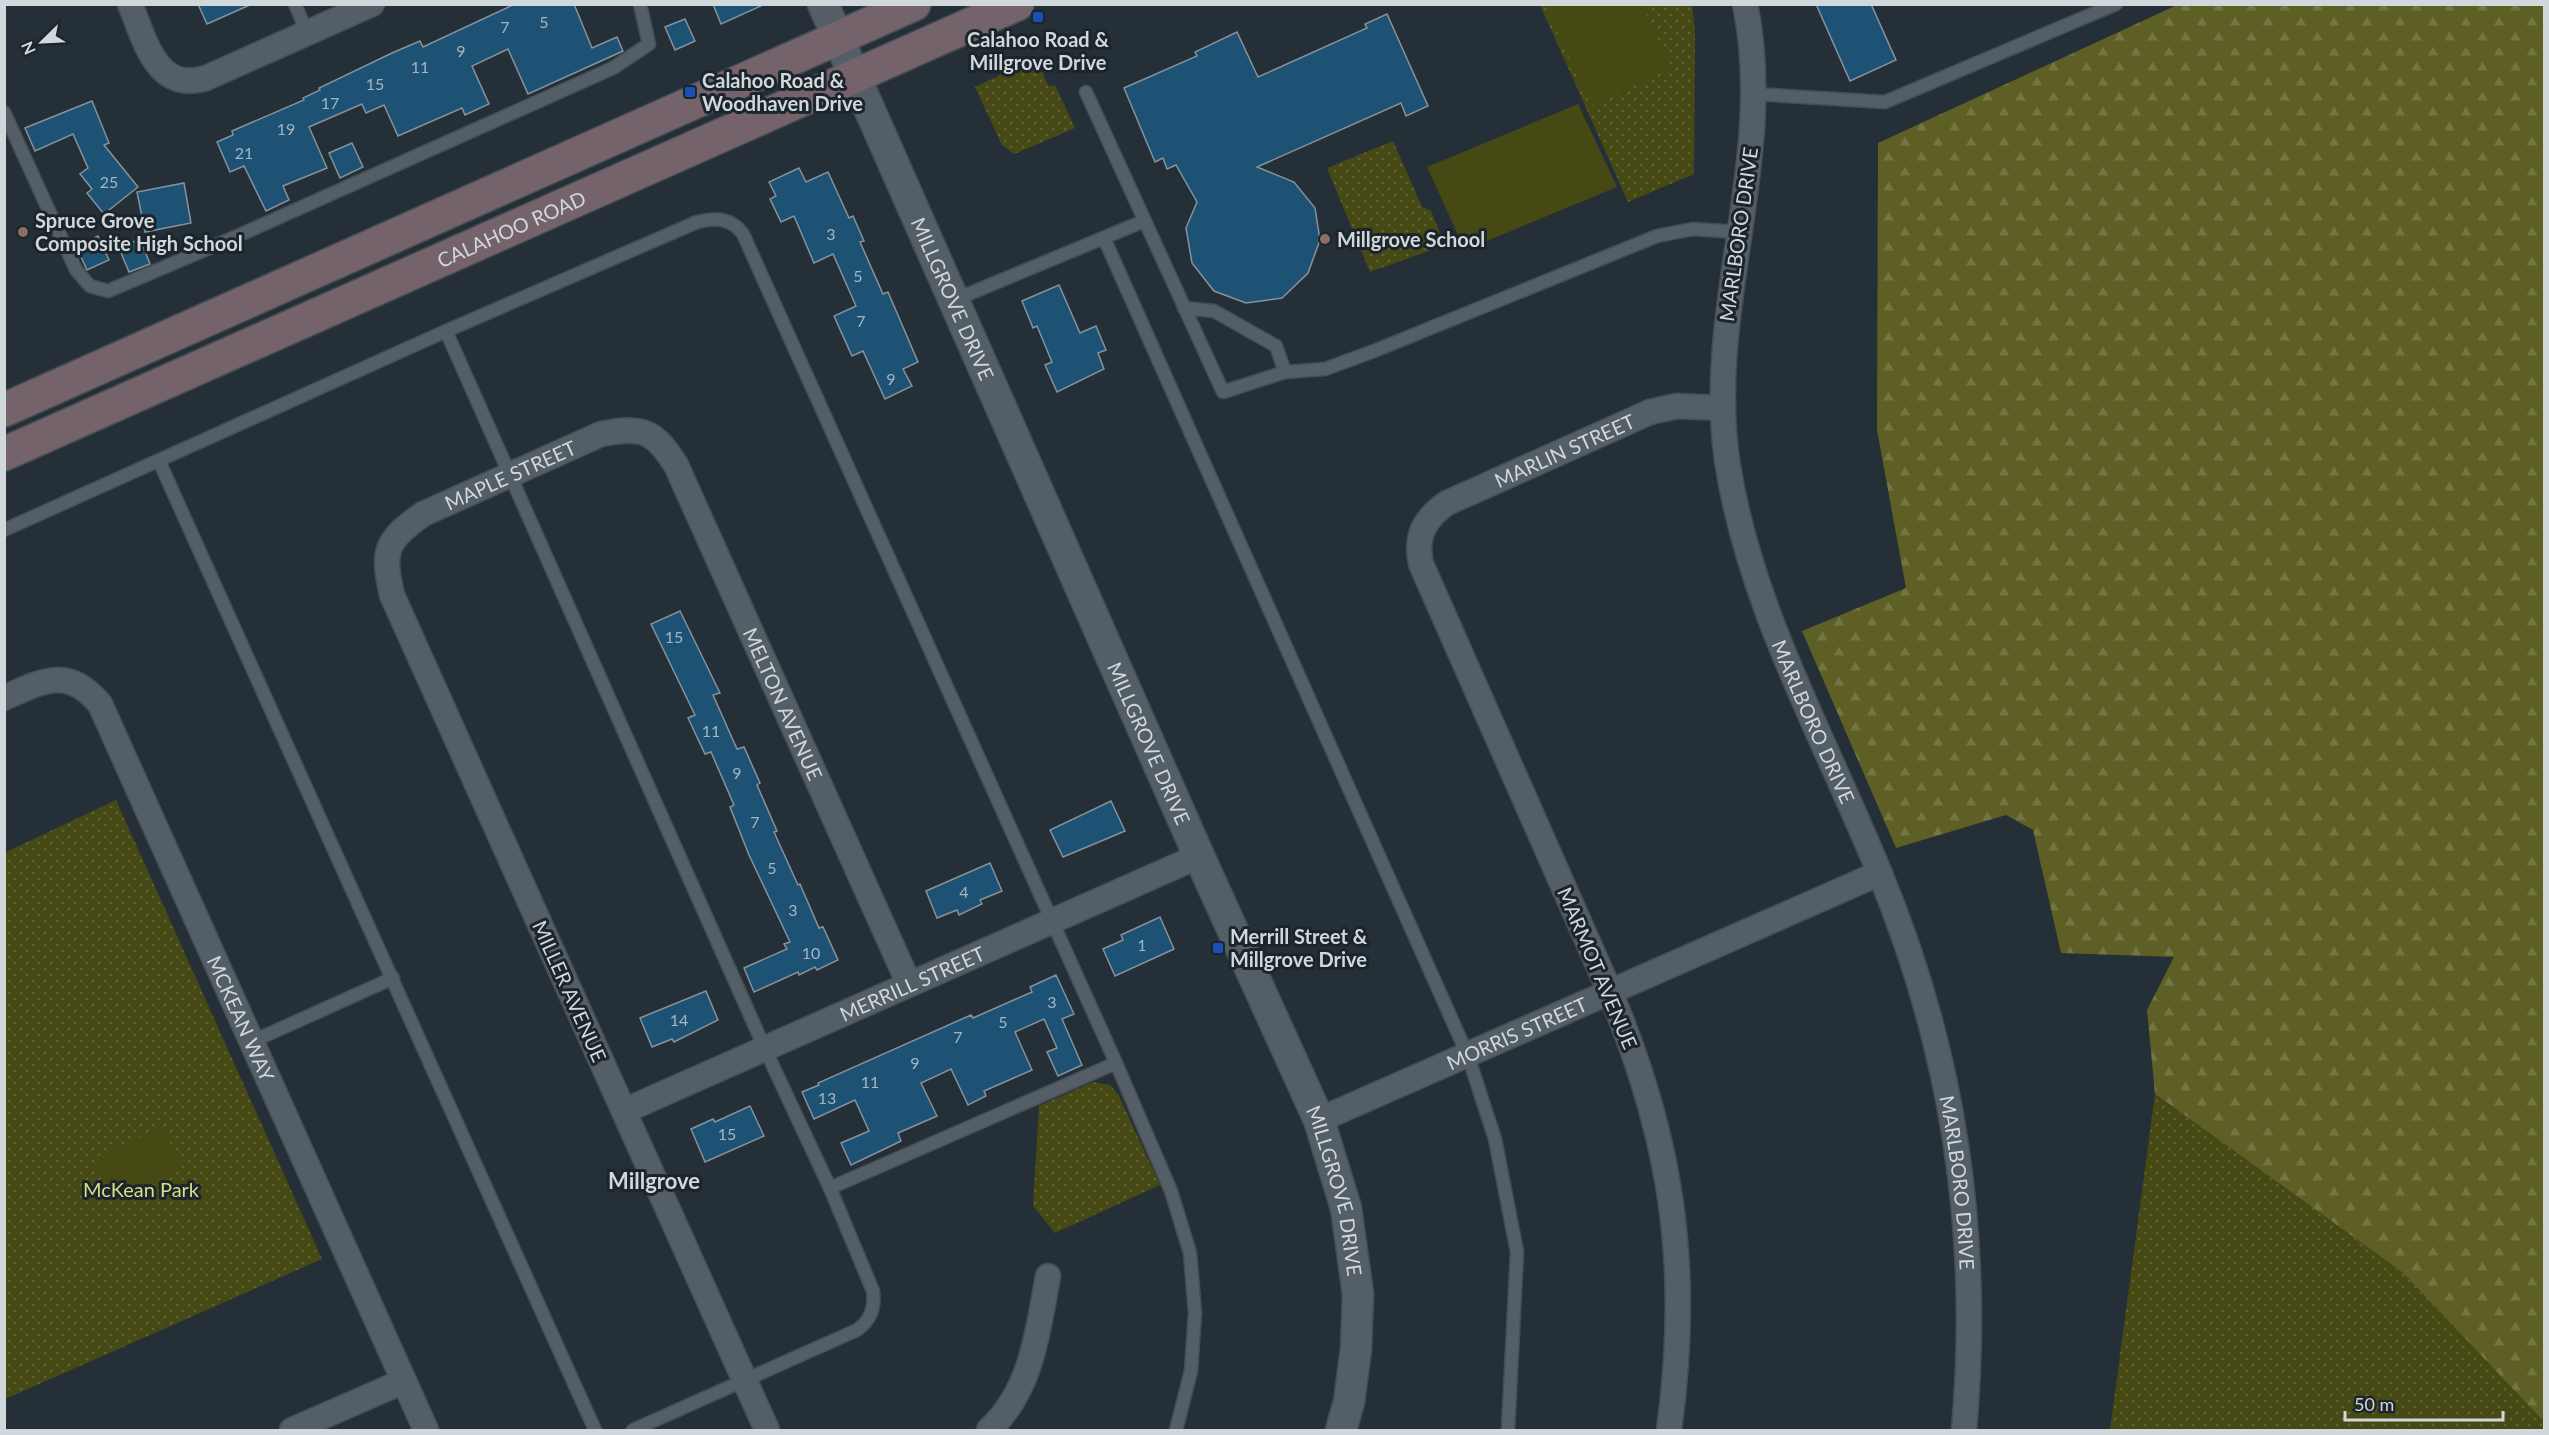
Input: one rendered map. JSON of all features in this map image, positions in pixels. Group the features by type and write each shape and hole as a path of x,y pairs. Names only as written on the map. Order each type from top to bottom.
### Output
{"main road":[{"name":"CALAHOO ROAD","path":"4,410 914,4"},
{"name":"CALAHOO ROAD","path":"4,454 1017,4"}],"street":[{"path":"130,4 155,62 164,72 185,82 206,78 372,4"},
{"name":"MILLGROVE DRIVE","path":"824,4 1199,856 1319,1120 1346,1208 1358,1294 1356,1349 1349,1402 1341,1431"},
{"name":"MARLBORO DRIVE","path":"1746,4 1750,25 1754,94 1750,163 1726,316 1723,371 1727,457 1750,565 1772,623 1880,873 1927,1002 1946,1088 1962,1181 1970,1278 1969,1375 1964,1431"},
{"name":"MARLIN STREET","path":"1422,531 1432,514 1447,503 1650,412 1677,406 1724,408"},
{"name":"MAPLE STREET","path":"388,548 403,528 423,514 511,474 601,434 624,430 646,433"},
{"name":"MELTON AVENUE","path":"646,433 662,444 676,465 909,984"},
{"name":"MARMOT AVENUE","path":"1422,531 1417,548 1421,564 1634,1048 1655,1115 1670,1192 1678,1258 1679,1326 1669,1431"},
{"name":"MILLER AVENUE","path":"388,548 386,568 392,595 767,1431"},
{"name":"MCKEAN WAY","path":"4,698 48,680 62,679 77,683 89,691 100,704 426,1431"},
{"name":"MERRILL STREET","path":"624,1111 1199,856"},
{"name":"MORRIS STREET","path":"1319,1120 1880,873"},
{"path":"988,1431 1009,1407 1026,1373 1034,1352 1048,1276"},
{"path":"292,1431 404,1382"}],"lane":[{"path":"295,4 307,33"},
{"path":"4,112 76,270 90,286 108,291 226,242 613,68 649,44 640,4"},
{"path":"1754,94 1885,102 2116,4"},
{"path":"1086,92 1223,392 1285,372 1325,369 1364,355 1657,236 1693,229 1739,232"},
{"path":"4,530 446,331 697,222 710,219 725,220 737,226 748,245 1116,1063 1171,1191 1190,1253 1195,1313 1191,1371 1176,1431"},
{"path":"953,300 1144,221"},
{"path":"1104,238 1468,1056 1495,1139 1518,1252 1508,1431"},
{"path":"1185,308 1214,311 1276,346 1285,372"},
{"path":"446,331 765,1049 830,1188 873,1291 872,1314 866,1324 857,1330 633,1431"},
{"path":"159,461 595,1431"},
{"path":"251,1042 393,978"},
{"path":"830,1188 1116,1063"}],"green space":[{"path":"1540,5 1692,5 1695,32 1694,174 1628,202"},
{"path":"1545,5 1642,5 1671,68 1591,106"},
{"path":"2177,5 2544,5 2544,1422 2403,1273 2155,1094 2147,1010 2174,957 2061,953 2033,830 2006,815 1896,848 1802,631 1906,588 1877,430 1878,143"},
{"path":"1036,58 1049,87 1055,85 1075,128 1014,154 1002,145 975,87"},
{"path":"1578,104 1617,187 1465,250 1427,167"},
{"path":"1393,141 1422,207 1431,211 1445,245 1370,272 1327,168"},
{"name":"McKean Park","path":"116,800 322,1259 5,1399 4,853"},
{"path":"1093,1082 1110,1085 1119,1096 1160,1185 1055,1233 1033,1206 1039,1106"},
{"path":"2155,1094 2403,1273 2544,1422 2544,1430 2110,1430"},
{"path":"163,1127 182,1169 114,1200 94,1158"}],"building":[{"path":"198,4 252,4 207,24"},
{"path":"515,4 574,4 592,48 617,37 623,51 528,94 508,49 472,66 489,104 465,115 462,108 398,136 384,105 366,113 362,104 309,127 327,168 283,186 289,200 266,211 244,166 230,172 217,142 233,135 232,131 304,100 303,98 320,90 319,88 392,53 420,41 423,47"},
{"path":"713,4 765,4 721,24"},
{"path":"1816,4 1871,4 1896,60 1850,81"},
{"path":"1387,14 1428,106 1406,116 1401,103 1257,167 1294,182 1315,208 1320,240 1308,273 1282,298 1246,303 1214,291 1192,263 1186,228 1197,202 1176,165 1167,169 1163,158 1155,162 1124,88 1197,56 1195,52 1237,32 1258,77 1367,28 1365,24"},
{"path":"685,19 695,41 675,50 665,27"},
{"path":"92,101 109,143 104,145 138,187 104,214 87,193 92,189 80,174 88,168 73,134 35,151 25,128"},
{"path":"352,143 363,167 340,178 329,153"},
{"path":"799,168 806,182 828,172 849,218 853,216 864,241 860,242 883,294 888,292 918,362 903,369 912,386 885,399 863,351 852,356 834,316 856,306 833,254 814,263 794,216 781,222 770,199 776,196 769,182"},
{"path":"184,183 191,223 145,232 137,192"},
{"path":"98,236 109,260 87,270 76,246"},
{"path":"140,239 150,264 129,272 119,248"},
{"path":"1059,285 1080,333 1096,326 1106,350 1098,353 1104,369 1057,392 1045,365 1052,362 1037,326 1033,328 1022,301"},
{"path":"680,611 720,693 713,695 737,749 744,747 760,783 757,785 777,831 774,832 819,928 823,927 838,960 817,970 815,967 799,975 798,972 754,992 744,968 787,949 784,944 790,942 749,855 730,807 734,805 711,752 705,754 688,718 695,715 651,624"},
{"path":"1111,801 1125,831 1063,857 1050,830"},
{"path":"990,863 1002,891 980,900 982,904 959,915 957,910 937,918 926,891"},
{"path":"1160,917 1174,949 1115,976 1103,949 1123,940 1121,935"},
{"path":"1056,975 1074,1014 1062,1019 1082,1065 1058,1076 1047,1052 1057,1048 1044,1019 1015,1032 1032,1070 984,1091 986,1096 968,1105 951,1069 921,1083 937,1116 898,1133 901,1141 851,1165 841,1143 869,1131 855,1100 814,1119 802,1092 971,1015 973,1018 1032,992 1030,987"},
{"path":"706,991 718,1020 674,1042 672,1039 652,1047 640,1018"},
{"path":"750,1106 764,1136 705,1162 691,1129 713,1119 715,1122"}],"place":[{"name":"Calahoo Road & Millgrove Drive","path":"1038,17"},
{"name":"Calahoo Road & Woodhaven Drive","path":"690,92"},
{"name":"Spruce Grove Composite High School","path":"23,232"},
{"name":"Millgrove School","path":"1325,239"},
{"name":"Merrill Street & Millgrove Drive","path":"1218,948"}],"district":[{"name":"Millgrove","path":"654,1180"}]}
